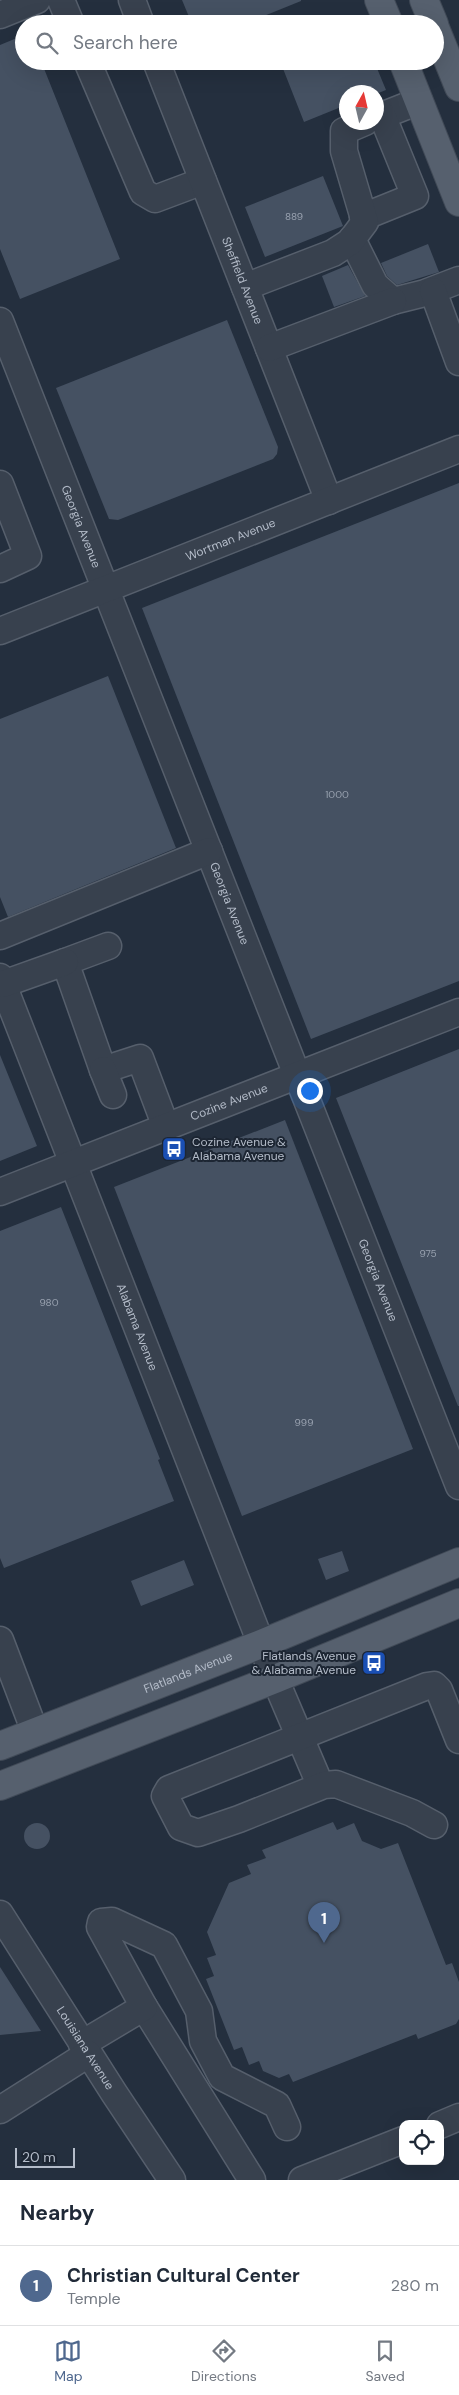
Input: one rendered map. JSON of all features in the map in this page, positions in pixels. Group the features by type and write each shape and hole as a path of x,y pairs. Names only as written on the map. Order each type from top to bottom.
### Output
{"main road":[{"path":"379,0 385,15"},
{"path":"424,0 430,15"},
{"path":"444,50 459,87"},
{"path":"407,70 459,202"},
{"name":"Flatlands Avenue","path":"0,1746 261,1644 459,1562"},
{"path":"0,1786 275,1679 459,1603"}],"street":[{"path":"0,15 37,0"},
{"path":"61,0 67,15"},
{"path":"132,0 138,15"},
{"path":"91,70 143,192 155,199 203,181"},
{"name":"Sheffield Avenue","path":"160,70 329,501"},
{"path":"384,115 419,101"},
{"path":"361,130 344,151 358,228 375,284 393,301"},
{"path":"245,287 333,254 358,228 414,196 372,130"},
{"path":"269,348 393,301 432,291 459,280"},
{"path":"432,291 459,362"},
{"name":"Georgia Avenue","path":"0,322 459,1486"},
{"name":"Wortman Avenue","path":"0,630 459,449"},
{"path":"0,484 28,556 0,569"},
{"path":"0,936 209,851"},
{"path":"2,981 65,962 108,946"},
{"path":"65,962 103,1070 114,1095"},
{"name":"Alabama Avenue","path":"2,981 261,1644 316,1775"},
{"name":"Cozine Avenue","path":"0,1192 459,1012"},
{"path":"103,1070 140,1058 166,1127"},
{"path":"0,1640 35,1732"},
{"path":"434,1825 412,1813 336,1784 324,1784 239,1819 198,1833 188,1831 178,1822 165,1796 169,1789 427,1686 434,1685 439,1690 459,1740"},
{"name":"Louisiana Avenue","path":"0,1914 85,2049 172,2180"},
{"path":"252,2180 144,2007 100,1927 101,1922 112,1921 164,1945 199,2011 203,2041 222,2077 277,2104 287,2127"},
{"path":"0,2110 144,2007"},
{"path":"444,2123 459,2117"},
{"path":"302,2180 399,2142"}],"building":[{"path":"182,0 301,0 266,15 188,15"},
{"path":"15,39 15,70 45,70 120,259 20,299 0,249 0,45"},
{"path":"284,70 378,70 384,85 339,85 339,108 304,122"},
{"path":"323,176 343,226 265,257 245,207"},
{"path":"428,244 439,272 397,285 387,276 381,263"},
{"path":"348,265 365,296 334,307 322,276"},
{"path":"227,320 278,447 277,454 273,459 118,520 109,519 56,388"},
{"path":"459,483 459,981 311,1039 142,608"},
{"path":"108,676 176,848 8,917 0,897 0,719"},
{"path":"459,1049 459,1406 458,1406 336,1098"},
{"path":"0,1055 37,1146 0,1161"},
{"path":"285,1120 413,1449 242,1516 114,1187"},
{"path":"61,1207 160,1459 158,1460 174,1501 4,1568 0,1558 0,1231"},
{"path":"342,1551 349,1571 326,1580 318,1559"},
{"path":"184,1560 194,1585 141,1606 131,1581"},
{"path":"333,1822 337,1830 354,1823 362,1841 381,1849 398,1843 446,1965 452,1963 459,1982 459,2019 456,2024 418,2039 416,2034 293,2082 289,2074 279,2078 263,2071 259,2061 249,2065 242,2047 234,2050 206,1979 214,1976 207,1958 216,1955 207,1932 229,1883 251,1874 247,1865 266,1858 262,1850"},
{"path":"37,1823 47,1826 50,1836 47,1846 37,1849 27,1846 24,1836 27,1826"},
{"path":"0,1967 41,2031 0,2035"}],"place":[{"name":"Cozine Avenue & Alabama Avenue","path":"174,1149"},
{"name":"Flatlands Avenue & Alabama Avenue","path":"374,1663"},
{"name":"Christian Cultural Center","path":"324,1943"}]}
